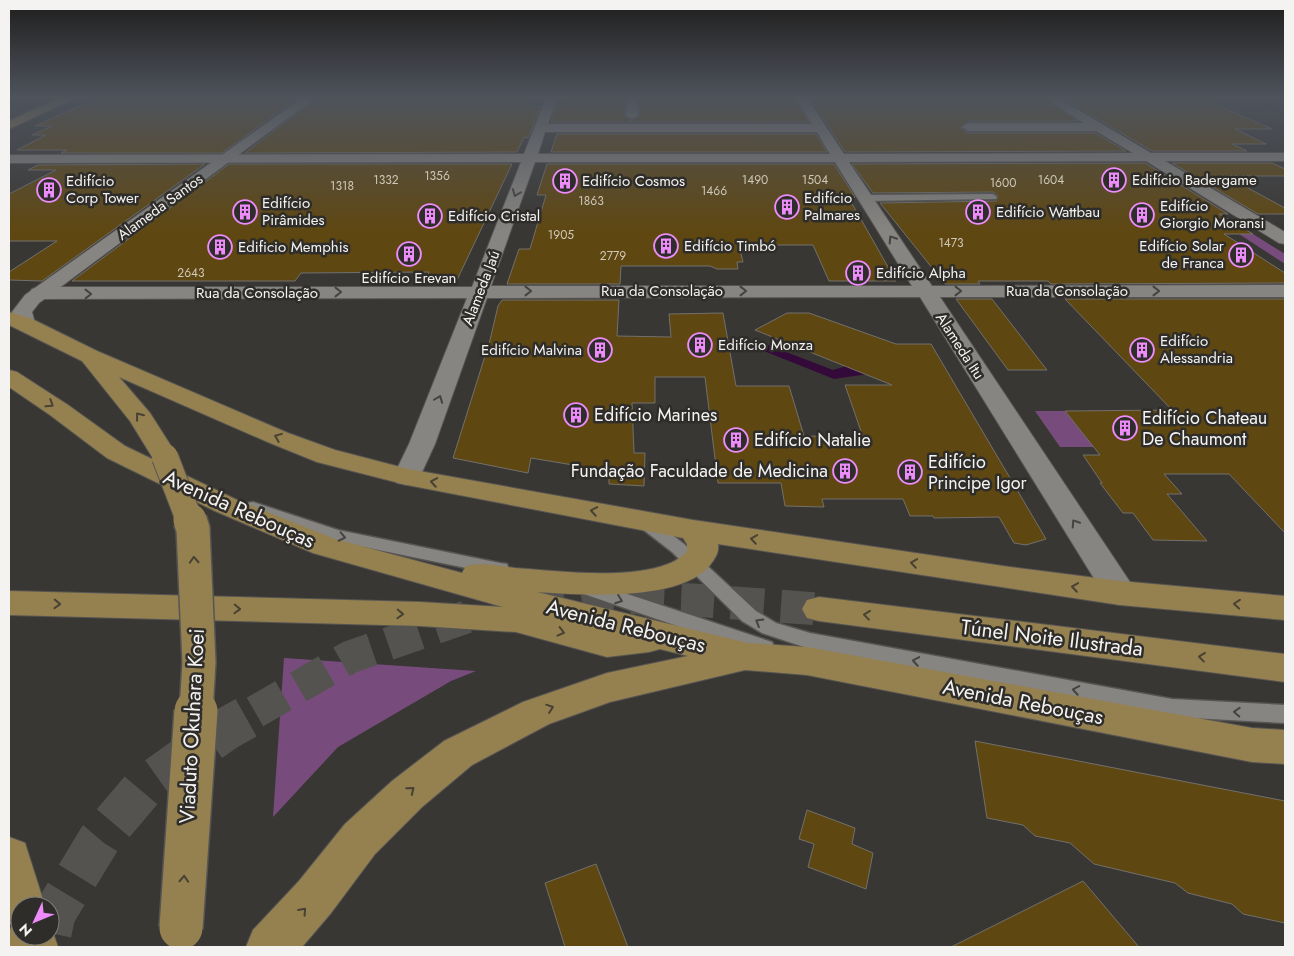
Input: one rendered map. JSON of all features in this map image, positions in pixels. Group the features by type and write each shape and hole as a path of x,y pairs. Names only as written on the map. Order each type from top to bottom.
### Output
{"main road":[{"path":"17,321 89,356 326,456 407,477 693,530 1120,593 1285,608"},
{"name":"Viaduto Okuhara Koei","path":"89,356 142,418 165,457 193,528 199,662 180,938"},
{"name":"Avenida Rebouças","path":"9,377 59,410 116,452 225,505 324,546 395,567 748,657 807,661 1274,750"},
{"path":"395,567 424,562 492,577 592,583 660,580 677,574 695,564 704,552 700,537 693,530"},
{"path":"9,602 420,614 516,620 607,644 665,637"},
{"name":"Túnel Noite Ilustrada","path":"819,609 1285,668"},
{"path":"270,947 315,897 360,839 406,794 458,753 536,713 607,688 748,657"},
{"path":"9,858 19,896"}],"street":[{"name":"Alameda Santos","path":"17,321 22,316 23,309 39,294 250,143"},
{"name":"Alameda Jaú","path":"407,477 422,444 535,143"},
{"name":"Alameda Itu","path":"830,143 1120,593"},
{"path":"1124,143 1285,239"},
{"path":"9,159 1285,158"},
{"name":"Rua da Consolação","path":"39,294 480,291 1285,291"}],"lane":[{"path":"865,198 993,196"},
{"path":"116,452 247,505 335,535 585,587 733,639 807,661"},
{"path":"642,520 695,564 749,616 769,628 810,641 1172,708 1285,714"}],"shaded area":[{"path":"1239,234 1253,234 1285,254 1285,264"},
{"path":"768,345 833,370 860,362 875,373 834,379 759,349"},
{"path":"1035,411 1065,411 1094,447 1060,447"},
{"path":"284,658 476,671 451,681 338,747 273,817"}],"building":[{"path":"31,143 236,143 222,153 61,153 67,150 17,150"},
{"path":"259,143 521,143 517,152 245,153"},
{"path":"554,143 821,143 827,152 551,152"},
{"path":"839,143 1112,143 1126,151 845,152"},
{"path":"1138,143 1266,144 1232,144 1247,151 1152,151"},
{"path":"1145,163 1228,214 1219,214 1253,234 1224,234 1285,273 1285,283 1051,284 1048,281 978,281 980,284 945,284 880,203 996,201 998,196 993,192 873,193 852,164"},
{"path":"1172,163 1272,163 1285,169 1285,176 1226,176 1285,208 1285,214 1258,214"},
{"path":"205,164 42,281 9,280 9,272 57,241 9,241 9,194 56,170 28,170 38,165"},
{"path":"229,164 512,164 457,280 426,281 429,272 301,273 295,281 72,281"},
{"path":"547,164 834,164 855,197 850,200 896,281 829,281 813,245 739,245 743,262 737,262 738,269 717,269 710,266 621,266 620,284 507,284 519,249 530,249 546,195 537,195"},
{"path":"956,299 992,299 1047,370 1008,370"},
{"path":"1065,299 1285,299 1285,533 1229,474 1164,474 1182,494 1167,494 1207,541 1153,540 1133,513 1123,513 1100,483 1102,483 1083,455 1100,455 1065,411 1172,410"},
{"path":"502,300 619,300 617,336 671,337 669,314 723,313 736,386 789,386 804,436 863,437 845,385 892,385 755,330 787,313 809,313 896,344 931,344 1046,539 1026,545 1014,543 999,517 934,518 933,516 910,516 903,499 822,499 824,507 785,506 781,483 718,483 705,377 655,377 655,403 632,403 634,453 645,453 644,486 609,484 609,471 531,458 528,473 453,458 490,340 498,306"},
{"path":"975,741 1285,801 1285,923 1243,914 1232,904 1188,893 1175,883 1094,864 1070,843 1035,836 1023,825 987,818"},
{"path":"807,810 855,828 852,844 873,853 866,889 808,867 814,844 799,839"},
{"path":"596,864 628,947 565,947 545,883"},
{"path":"1083,881 1139,947 951,947"}],"tunnel":[{"path":"532,606 597,596 693,600 819,609"},
{"path":"255,712 350,657 472,615"},
{"path":"60,904 99,840 143,788 226,729 258,711"}],"place":[{"name":"Edifício Badergame","path":"1114,180"},
{"name":"Edifício Cosmos","path":"565,181"},
{"name":"Edifício Corp Tower","path":"49,190"},
{"name":"Edifício Palmares","path":"787,207"},
{"name":"Edifício Pirâmides","path":"245,212"},
{"name":"Edifício Wattbau","path":"978,212"},
{"name":"Edifício Giorgio Moransi","path":"1142,215"},
{"name":"Edifício Cristal","path":"430,216"},
{"name":"Edifício Timbó","path":"666,246"},
{"name":"Edificio Memphis","path":"220,247"},
{"name":"Edifício Erevan","path":"409,254"},
{"name":"Edifício Solar de Franca","path":"1241,255"},
{"name":"Edifício Alpha","path":"858,273"},
{"name":"Edifício Monza","path":"700,345"},
{"name":"Edifício Malvina","path":"600,350"},
{"name":"Edifício Alessandria","path":"1142,350"},
{"name":"Edifício Marines","path":"576,415"},
{"name":"Edifício Chateau De Chaumont","path":"1125,428"},
{"name":"Edifício Natalie","path":"736,440"},
{"name":"Fundação Faculdade de Medicina","path":"845,471"},
{"name":"Edifício Principe Igor","path":"910,472"}]}
